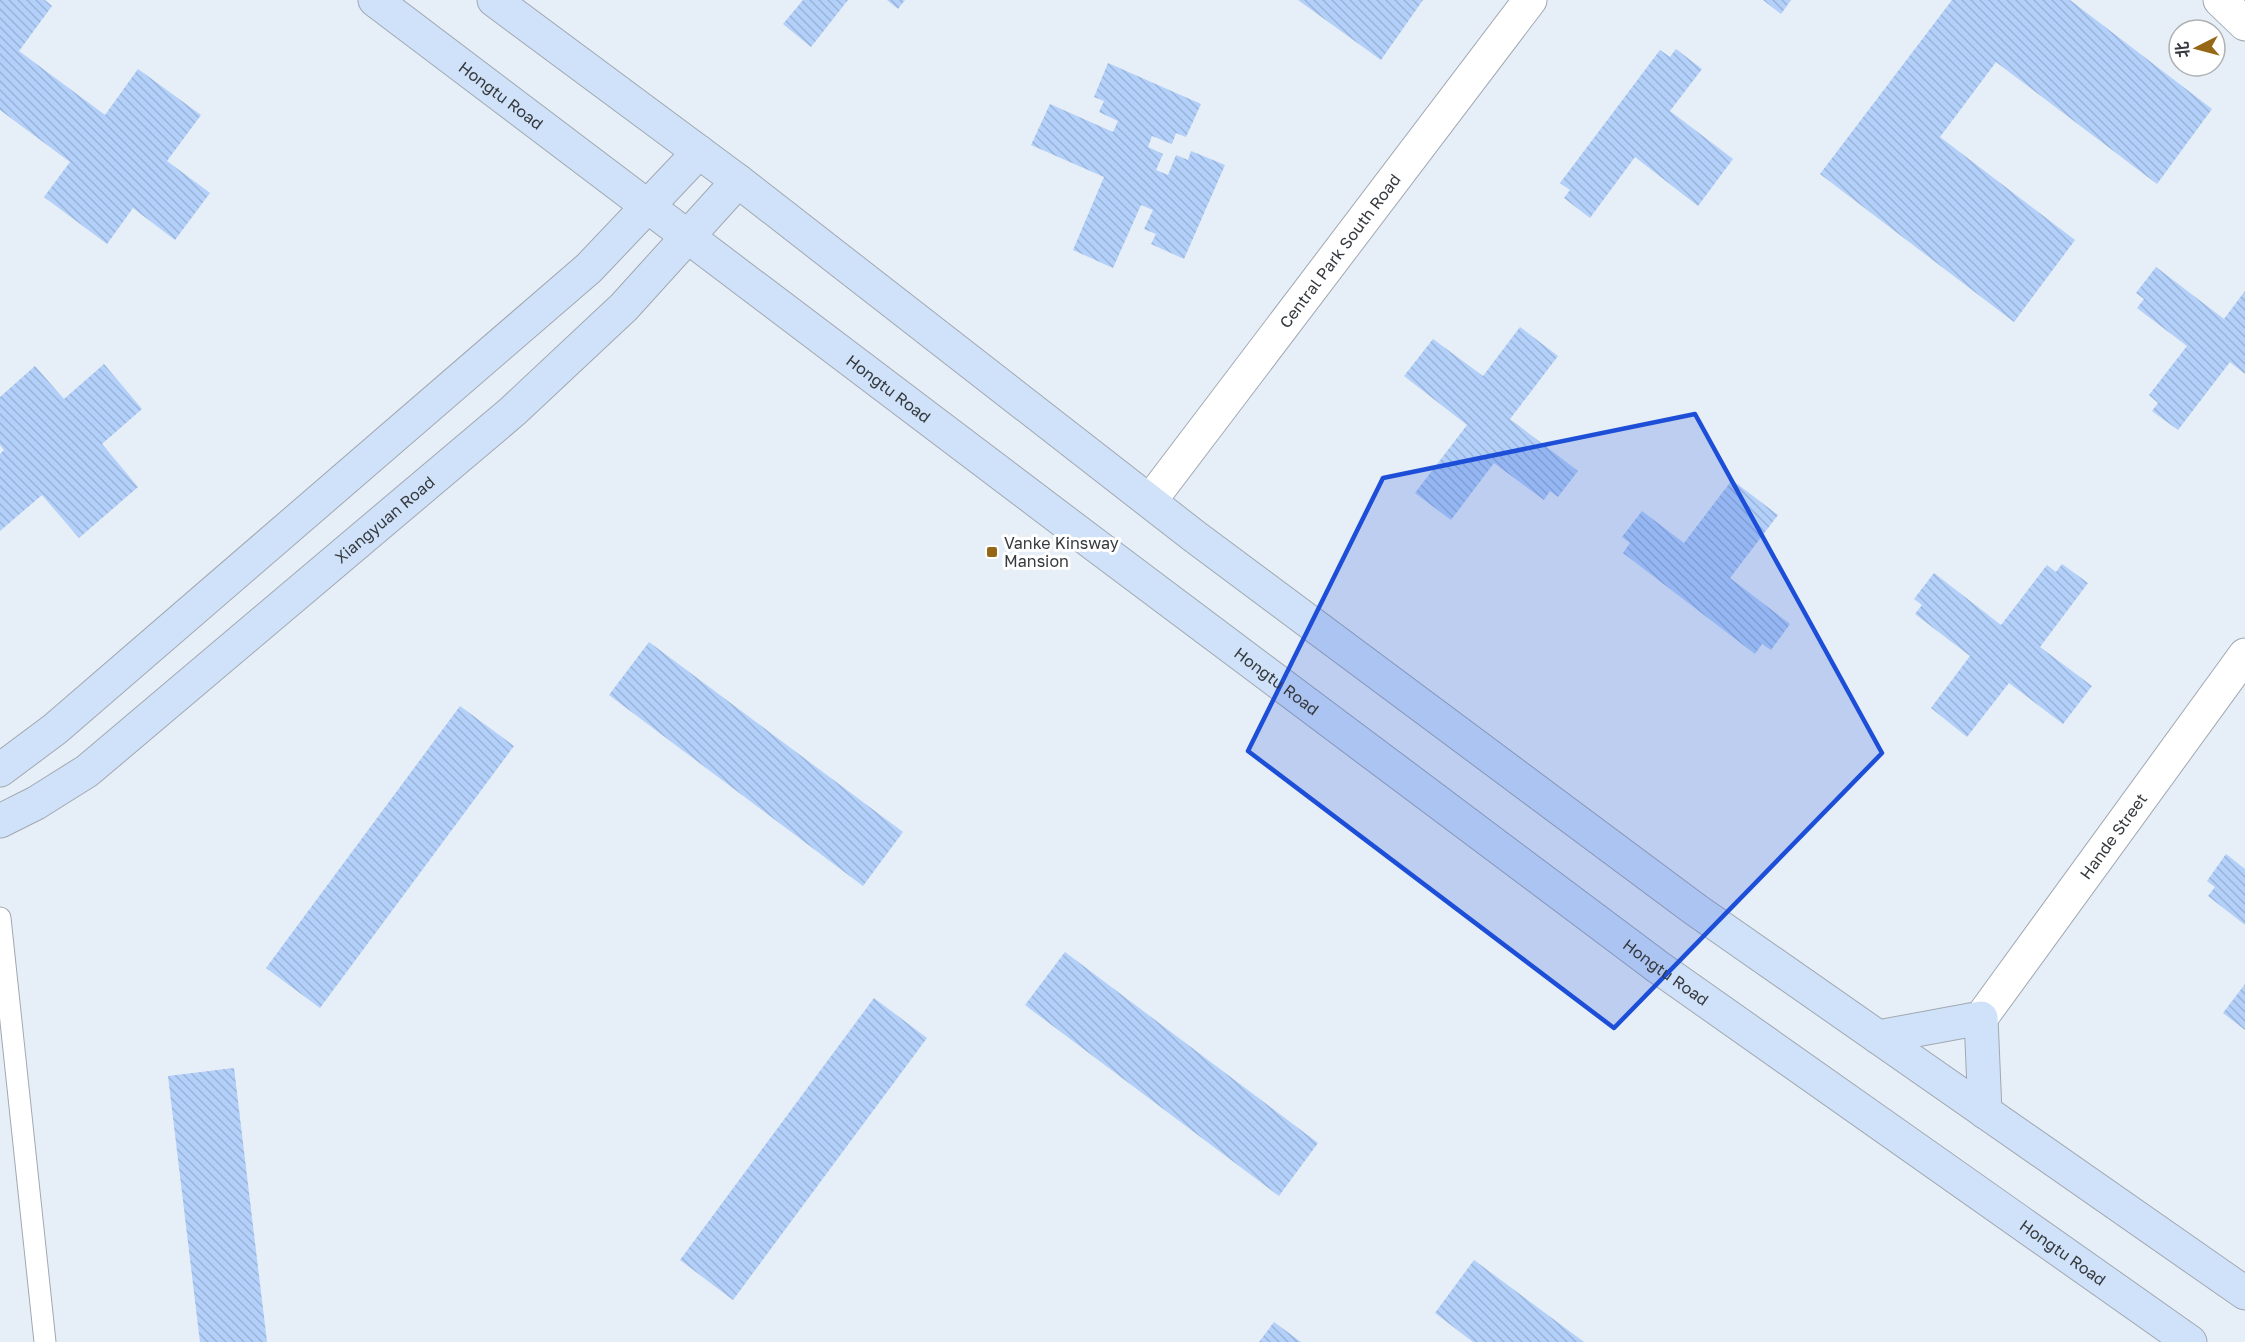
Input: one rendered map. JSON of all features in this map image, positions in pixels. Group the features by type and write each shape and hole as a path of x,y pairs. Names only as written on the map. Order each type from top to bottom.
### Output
{"main road":[{"name":"Hongtu Road","path":"375,0 1658,967 2190,1342"},
{"path":"494,0 738,181 1150,501 1696,910 2245,1293"},
{"path":"0,770 54,729 589,268 699,152"},
{"name":"Xiangyuan Road","path":"0,821 36,803 87,771 495,426 624,307 738,181"},
{"path":"1878,1037 1982,1018 1985,1112"}],"street":[{"name":"Central Park South Road","path":"1150,501 1530,0"},
{"path":"2220,0 2245,24"},
{"name":"Hande Street","path":"1982,1018 2245,655"}],"lane":[{"path":"0,918 45,1342"}],"highlighted area":[{"path":"1695,414 1882,753 1614,1028 1248,751 1383,478"}],"building":[{"path":"0,0 45,0 52,6 19,51 105,115 138,69 201,115 167,161 210,193 175,240 133,208 107,244 44,197 70,162 0,110"},
{"path":"803,0 848,0 811,47 783,24"},
{"path":"887,0 905,0 898,9"},
{"path":"1298,0 1423,0 1381,60"},
{"path":"1763,0 1791,0 1781,14"},
{"path":"1952,0 2070,0 2167,74 2167,78 2172,78 2212,109 2157,184 1996,62 1940,137 2075,240 2014,322 1820,174"},
{"path":"1676,49 1702,69 1670,111 1733,159 1698,206 1635,157 1590,218 1564,198 1570,190 1560,183 1660,50 1670,57"},
{"path":"1108,63 1201,104 1186,137 1176,133 1172,144 1152,136 1148,147 1163,154 1156,170 1168,175 1176,155 1188,160 1191,151 1225,165 1184,259 1151,244 1156,234 1144,229 1153,210 1141,205 1113,268 1073,250 1104,177 1031,145 1050,104 1113,132 1118,121 1099,112 1104,101 1094,97"},
{"path":"2156,267 2224,319 2245,291 2245,374 2230,362 2178,430 2152,411 2158,403 2149,395 2187,346 2137,308 2144,299 2136,293"},
{"path":"1520,327 1558,356 1510,419 1578,471 1558,497 1550,491 1544,500 1494,463 1451,520 1415,493 1467,425 1404,376 1433,339 1483,376"},
{"path":"104,364 142,409 102,444 138,487 79,538 42,495 0,531 0,454 4,450 0,445 0,397 35,366 64,399"},
{"path":"1732,480 1778,515 1730,578 1790,624 1771,650 1762,644 1755,654 1623,553 1630,543 1622,537 1642,511 1684,543"},
{"path":"2062,564 2088,583 2040,647 2092,686 2063,724 2009,683 1967,737 1931,708 1970,656 1915,614 1922,605 1914,599 1934,573 2001,625 2047,565 2056,572"},
{"path":"649,642 903,832 863,886 609,695"},
{"path":"460,706 514,746 320,1008 266,968"},
{"path":"2226,854 2245,869 2245,925 2208,896 2215,887 2207,881"},
{"path":"1065,952 1318,1143 1279,1196 1025,1005"},
{"path":"2245,984 2245,1030 2223,1013"},
{"path":"874,998 927,1038 733,1300 680,1260"},
{"path":"234,1068 267,1342 200,1342 168,1076"},
{"path":"1474,1260 1584,1342 1473,1342 1435,1313"},
{"path":"1274,1322 1301,1342 1259,1342"}],"place":[{"name":"Vanke Kinsway Mansion","path":"992,552"}]}
